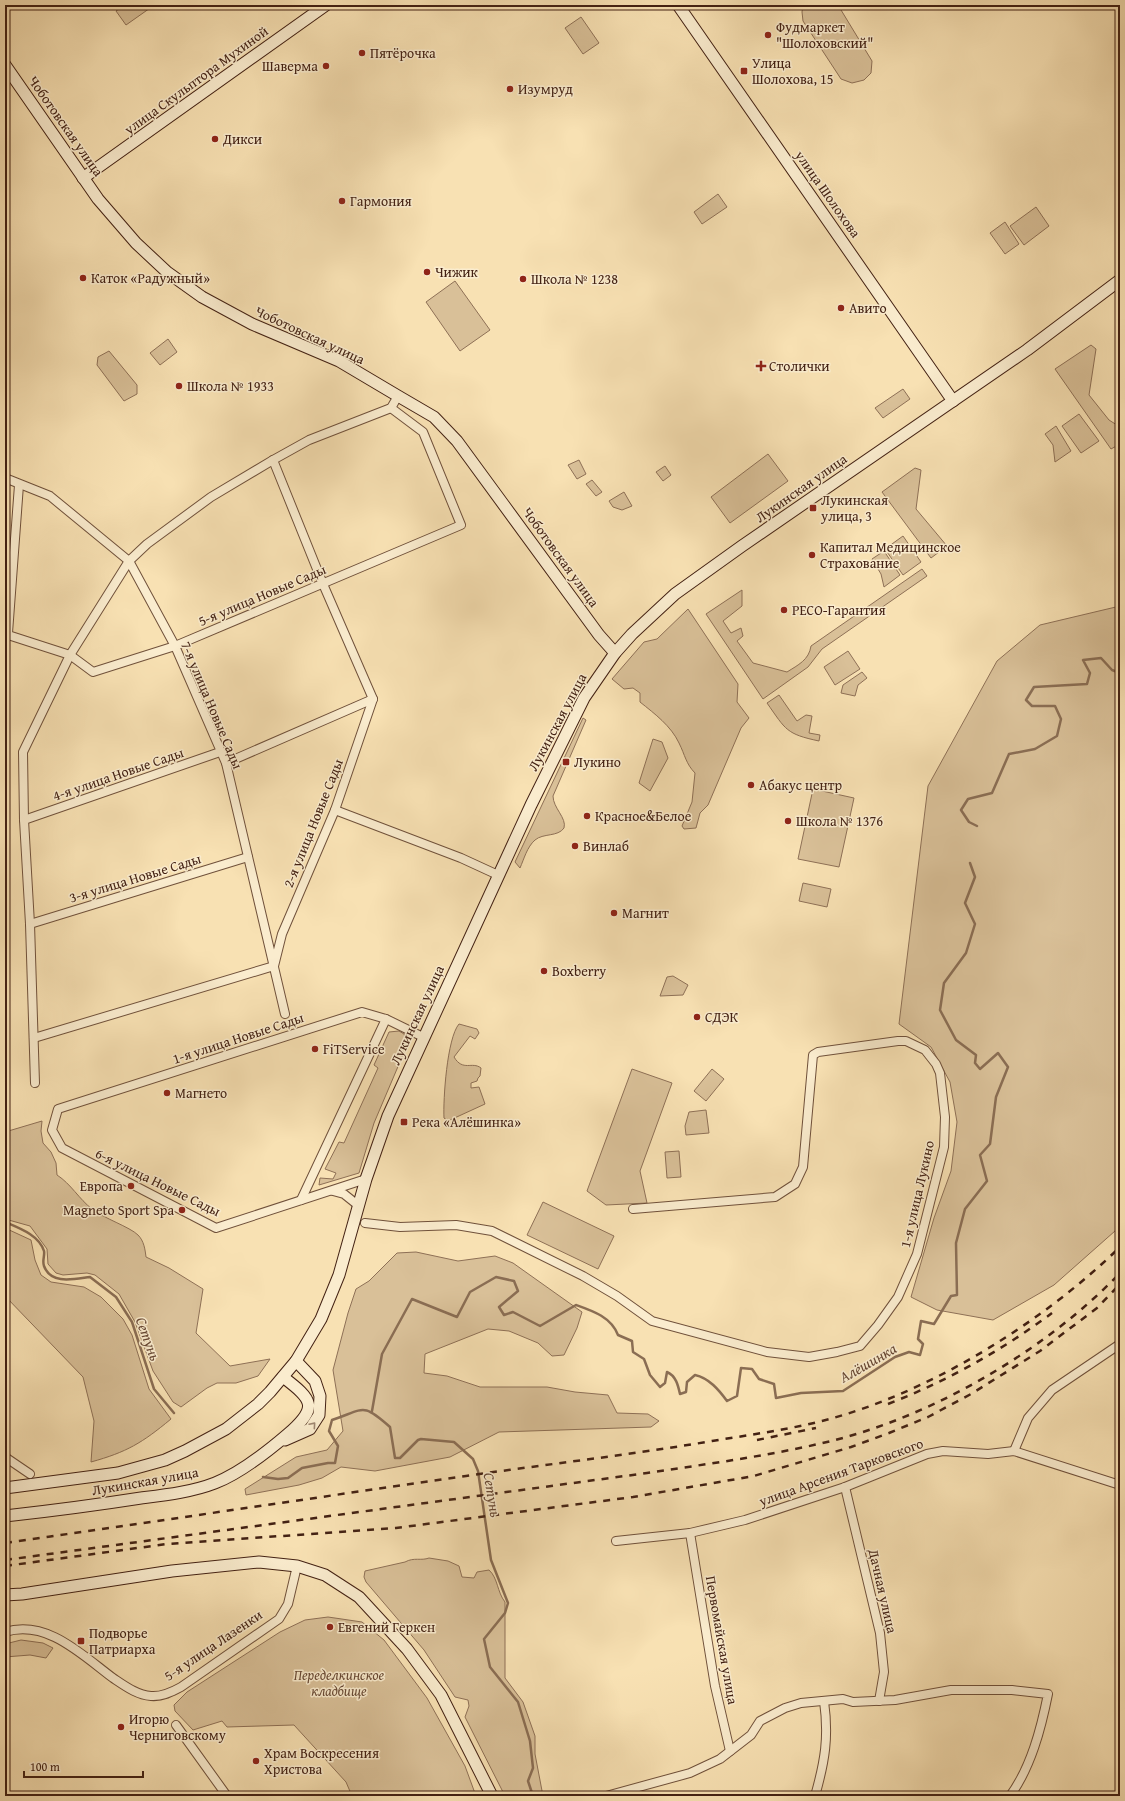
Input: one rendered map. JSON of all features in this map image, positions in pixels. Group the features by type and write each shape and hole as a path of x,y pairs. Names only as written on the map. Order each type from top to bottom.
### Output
{"main road":[{"name":"улица Скульптора Мухиной","path":"83,178 326,5"},
{"name":"улица Шолохова","path":"678,5 953,401"},
{"name":"Чоботовская улица","path":"5,65 98,199 136,243 168,272 202,297 252,324 339,361 434,417 457,441 599,635 615,653"},
{"name":"Лукинская улица","path":"5,1488 118,1473 164,1460 185,1451 235,1424 258,1404 284,1377 296,1361 321,1319 333,1292 366,1179 388,1116 423,1037 498,875 581,705 615,653 632,634 675,594 742,546 1027,350 1120,280"},
{"name":"Лукинская улица","path":"279,1442 306,1432 314,1426 319,1415 320,1396 315,1381 296,1361"},
{"name":"Лукинская улица","path":"5,1516 86,1507 200,1488 216,1483 237,1471 279,1442 304,1420 308,1410 308,1402 304,1394 284,1377"},
{"path":"5,1595 22,1594 172,1571 268,1562 297,1566 325,1575 341,1584 358,1597 380,1618 404,1645 441,1695 492,1796"}],"street":[{"path":"34,1083 34,1038 30,924 24,820 23,752 70,655 129,561 147,544 211,497 273,460 309,440 391,408 398,396"},
{"name":"5-я улица Новые Сады","path":"7,633 70,655 93,672 175,646 461,525 423,432 391,408"},
{"path":"226,763 373,699 323,584 273,460"},
{"name":"7-я улица Новые Сады","path":"5,478 19,485 50,496 129,561 175,646 226,763 285,1014"},
{"path":"7,633 19,485"},
{"name":"2-я улица Новые Сады","path":"274,966 282,934 335,810 373,699"},
{"name":"4-я улица Новые Сады","path":"24,820 220,752"},
{"path":"335,810 461,858 498,875"},
{"name":"3-я улица Новые Сады","path":"30,924 248,857"},
{"path":"34,1038 274,966"},
{"name":"1-я улица Новые Сады","path":"58,1109 362,1012 386,1019 423,1037"},
{"path":"300,1200 386,1019"},
{"name":"1-я улица Лукино","path":"366,1223 400,1227 456,1225 492,1231 583,1276 617,1296 652,1321 767,1352 809,1357 860,1346 878,1325 898,1297 917,1254 944,1147 945,1117 940,1073 936,1064 925,1050 917,1045 902,1041 818,1052 813,1055 803,1167 795,1184 775,1197 634,1209"},
{"name":"6-я улица Новые Сады","path":"58,1109 52,1130 62,1148 216,1228 366,1179"},
{"path":"333,1190 344,1194 359,1206"},
{"path":"1014,1451 1028,1418 1052,1390 1120,1344"},
{"name":"улица Арсения Тарковского","path":"616,1541 690,1533 746,1520 845,1487 927,1454 942,1451 988,1454 1014,1451 1120,1485"},
{"path":"5,1457 30,1474"},
{"name":"Дачная улица","path":"845,1487 880,1633 884,1672 879,1701"},
{"name":"Первомайская улица","path":"690,1533 715,1686 730,1751"},
{"name":"5-я улица Лазенки","path":"5,1632 29,1629 45,1632 61,1640 131,1690 152,1696 168,1693 180,1687 279,1619 288,1604 297,1566"},
{"path":"606,1796 690,1773 720,1759 751,1735 760,1722 785,1708 802,1703 843,1699 853,1702 895,1700 951,1690 1012,1690 1048,1694 1042,1726 1033,1750 1010,1796"},
{"path":"815,1796 824,1764 827,1725 824,1700"},
{"path":"176,1725 227,1796"}],"green space":[{"path":"125,5 153,6 126,25 116,11"},
{"path":"803,5 838,5 872,61 871,73 864,80 852,83 841,79 803,21"},
{"path":"581,17 599,43 583,54 565,28"},
{"path":"718,194 727,207 702,224 694,212"},
{"path":"1036,207 1049,226 1024,245 1010,226"},
{"path":"1005,222 1019,244 1005,254 990,233"},
{"path":"455,281 490,330 460,351 426,302"},
{"path":"168,339 177,352 160,365 150,353"},
{"path":"1091,345 1096,349 1089,395 1109,420 1120,427 1120,444 1111,449 1055,369"},
{"path":"109,351 137,385 137,394 124,401 97,365 98,357"},
{"path":"903,389 910,399 883,418 875,408"},
{"path":"1079,414 1099,441 1081,453 1062,426"},
{"path":"1056,426 1071,451 1055,462 1053,445 1045,434"},
{"path":"768,454 788,481 730,523 711,497"},
{"path":"579,460 586,474 577,479 568,465"},
{"path":"665,466 671,475 663,481 656,472"},
{"path":"915,468 921,470 916,509 947,546 931,558 882,492"},
{"path":"592,480 602,492 596,496 586,484"},
{"path":"624,492 632,506 622,510 613,507 609,501"},
{"path":"903,536 921,562 903,575 885,549"},
{"path":"884,551 900,575 884,587 881,574 872,559"},
{"path":"922,569 927,576 822,649 808,667 763,699 706,614 742,590 742,606 723,621 731,633 741,628 743,636 737,641 753,663 787,672 805,659 811,646"},
{"path":"1120,606 1120,1224 1115,1231 1054,1285 993,1320 937,1310 911,1297 934,1218 951,1171 957,1122 950,1082 931,1047 899,1024 928,786 997,661 1040,625"},
{"path":"688,609 738,684 737,702 749,718 741,728 708,805 700,813 696,828 684,829 682,826 692,802 695,773 688,763 672,731 640,702 640,693 633,688 624,689 612,679 644,642 657,639"},
{"path":"848,651 860,669 835,685 824,667"},
{"path":"862,672 867,678 858,685 855,696 841,693 843,685"},
{"path":"779,695 797,721 806,715 812,716 809,733 820,735 819,741 793,733 783,725 767,703"},
{"path":"583,718 586,720 553,796 555,805 564,820 564,828 558,833 542,836 535,840 528,850 520,868 515,862"},
{"path":"653,739 662,742 668,758 650,791 639,783"},
{"path":"813,789 854,798 839,867 798,859"},
{"path":"803,883 831,889 827,907 799,901"},
{"path":"673,976 688,985 683,995 660,996 667,977"},
{"path":"459,1024 477,1029 479,1033 475,1039 470,1036 454,1057 461,1064 474,1065 481,1068 480,1076 477,1081 471,1083 471,1088 479,1087 485,1104 448,1121 444,1118 444,1098 447,1070 451,1042"},
{"path":"399,1031 404,1034 408,1043 374,1123 359,1173 319,1185 320,1178 333,1179 336,1173 325,1169 339,1142 344,1143 378,1068 374,1065 389,1032"},
{"path":"632,1069 672,1083 640,1171 647,1203 606,1205 587,1191"},
{"path":"712,1069 724,1079 706,1101 694,1091"},
{"path":"706,1110 709,1133 686,1135 685,1126 689,1112"},
{"path":"42,1121 41,1131 43,1143 51,1152 56,1163 57,1175 67,1183 92,1209 138,1235 143,1242 146,1257 169,1268 203,1289 196,1333 230,1366 270,1359 258,1376 236,1383 217,1383 207,1388 181,1407 173,1402 153,1371 135,1322 119,1294 95,1275 87,1273 63,1275 56,1273 48,1264 47,1249 30,1226 5,1219 5,1132"},
{"path":"679,1151 681,1177 667,1178 665,1152"},
{"path":"543,1202 614,1236 598,1269 527,1235"},
{"path":"5,1228 31,1240 35,1260 41,1275 51,1282 84,1287 101,1297 123,1319 132,1335 149,1389 171,1419 134,1446 91,1462 94,1421 83,1377 5,1296"},
{"path":"416,1252 458,1261 495,1256 513,1263 582,1312 577,1328 564,1355 552,1356 538,1343 509,1331 488,1329 425,1354 424,1373 447,1376 480,1387 547,1387 575,1392 608,1395 617,1413 648,1414 659,1421 651,1427 499,1432 450,1457 375,1471 341,1467 322,1478 299,1485 246,1495 245,1489 296,1457 327,1450 343,1431 333,1370 356,1289 369,1281 397,1253"},
{"path":"429,1558 448,1561 459,1566 462,1577 474,1578 477,1572 489,1570 494,1577 500,1594 505,1602 505,1678 523,1702 535,1736 535,1754 543,1796 505,1796 465,1717 469,1706 468,1700 455,1697 424,1650 366,1582 364,1577 365,1571 411,1560"},
{"name":"Переделкинское кладбище","path":"328,1617 362,1622 384,1640 427,1698 465,1766 476,1796 352,1796 346,1782 294,1725 227,1727 222,1721 193,1730 175,1711 174,1705 187,1692 280,1632 305,1620"},
{"path":"21,1640 43,1643 53,1648 46,1658 30,1655 5,1657 5,1644"}],"waterway":[{"name":"Алёшинка","path":"977,826 969,822 961,810 968,799 992,793 1009,754 1035,749 1057,736 1061,719 1055,706 1032,706 1026,700 1034,687 1087,684 1090,673 1083,660 1101,658 1112,670 1120,673"},
{"name":"Алёшинка","path":"372,1411 382,1354 412,1299 457,1317 470,1292 496,1277 514,1281 518,1291 499,1307 504,1315 513,1312 540,1326 576,1305 595,1312 606,1319 618,1335 632,1341 633,1352 644,1359 650,1375 660,1387 665,1383 667,1372 675,1378 680,1394 686,1392 687,1382 695,1375 709,1382 727,1401 737,1396 741,1368 752,1369 759,1379 774,1384 776,1398 801,1393 843,1391 895,1357 909,1352 920,1355 923,1344 918,1339 921,1321 934,1324 951,1296 957,1295 956,1243 965,1209 987,1181 980,1155 990,1144 996,1097 1008,1067 998,1053 980,1069 975,1063 976,1055 956,1040 940,1010 944,983 966,953 975,924 965,903 975,877 970,863"},
{"name":"Сетунь","path":"5,1222 28,1233 38,1241 44,1251 44,1266 47,1272 52,1276 64,1279 90,1277 116,1297 132,1322 154,1389 174,1413"},
{"name":"Сетунь","path":"263,1477 278,1479 288,1478 302,1468 335,1463 338,1446 329,1431 332,1420 363,1410 374,1414 390,1427 395,1458 400,1458 418,1440 421,1439 454,1442 473,1459 478,1471 491,1560 508,1603 505,1613 484,1639 490,1667 518,1702 530,1741 533,1768 528,1781 533,1796"}],"railway":[{"path":"5,1543 466,1476 650,1451 767,1432 822,1421 862,1409 902,1393 942,1374 982,1352 1055,1302 1089,1275 1120,1247"},
{"path":"5,1560 647,1473 760,1456 827,1442 867,1431 907,1416 946,1398 985,1377 1022,1354 1057,1329 1090,1302 1120,1273"},
{"path":"5,1566 167,1544 396,1528 633,1497 754,1476 851,1447 928,1417 971,1394 1040,1351 1097,1308 1120,1284"},
{"path":"888,1404 910,1395 973,1364 1013,1340 1052,1313"},
{"path":"757,1440 816,1428"}],"place":[{"name":"Фудмаркет \"Шолоховский\"","path":"768,35"},
{"name":"Пятёрочка","path":"362,53"},
{"name":"Шаверма","path":"326,66"},
{"name":"Улица Шолохова, 15","path":"744,71"},
{"name":"Изумруд","path":"510,89"},
{"name":"Дикси","path":"215,139"},
{"name":"Гармония","path":"342,201"},
{"name":"Чижик","path":"427,272"},
{"name":"Каток «Радужный»","path":"83,278"},
{"name":"Школа № 1238","path":"523,279"},
{"name":"Авито","path":"841,308"},
{"name":"Столички","path":"761,366"},
{"name":"Школа № 1933","path":"179,386"},
{"name":"Лукинская улица, 3","path":"813,508"},
{"name":"Капитал Медицинское Страхование","path":"812,555"},
{"name":"РЕСО-Гарантия","path":"784,610"},
{"name":"Лукино","path":"566,762"},
{"name":"Абакус центр","path":"751,785"},
{"name":"Красное&Белое","path":"587,816"},
{"name":"Школа № 1376","path":"788,821"},
{"name":"Винлаб","path":"575,846"},
{"name":"Магнит","path":"614,913"},
{"name":"Boxberry","path":"544,971"},
{"name":"СДЭК","path":"697,1017"},
{"name":"FiTService","path":"315,1049"},
{"name":"Магнето","path":"167,1093"},
{"name":"Река «Алёшинка»","path":"404,1122"},
{"name":"Европа","path":"131,1186"},
{"name":"Magneto Sport Spa","path":"182,1210"},
{"name":"Евгений Геркен","path":"330,1627"},
{"name":"Подворье Патриарха","path":"81,1641"},
{"name":"Игорю Черниговскому","path":"121,1727"},
{"name":"Храм Воскресения Христова","path":"256,1761"}]}
